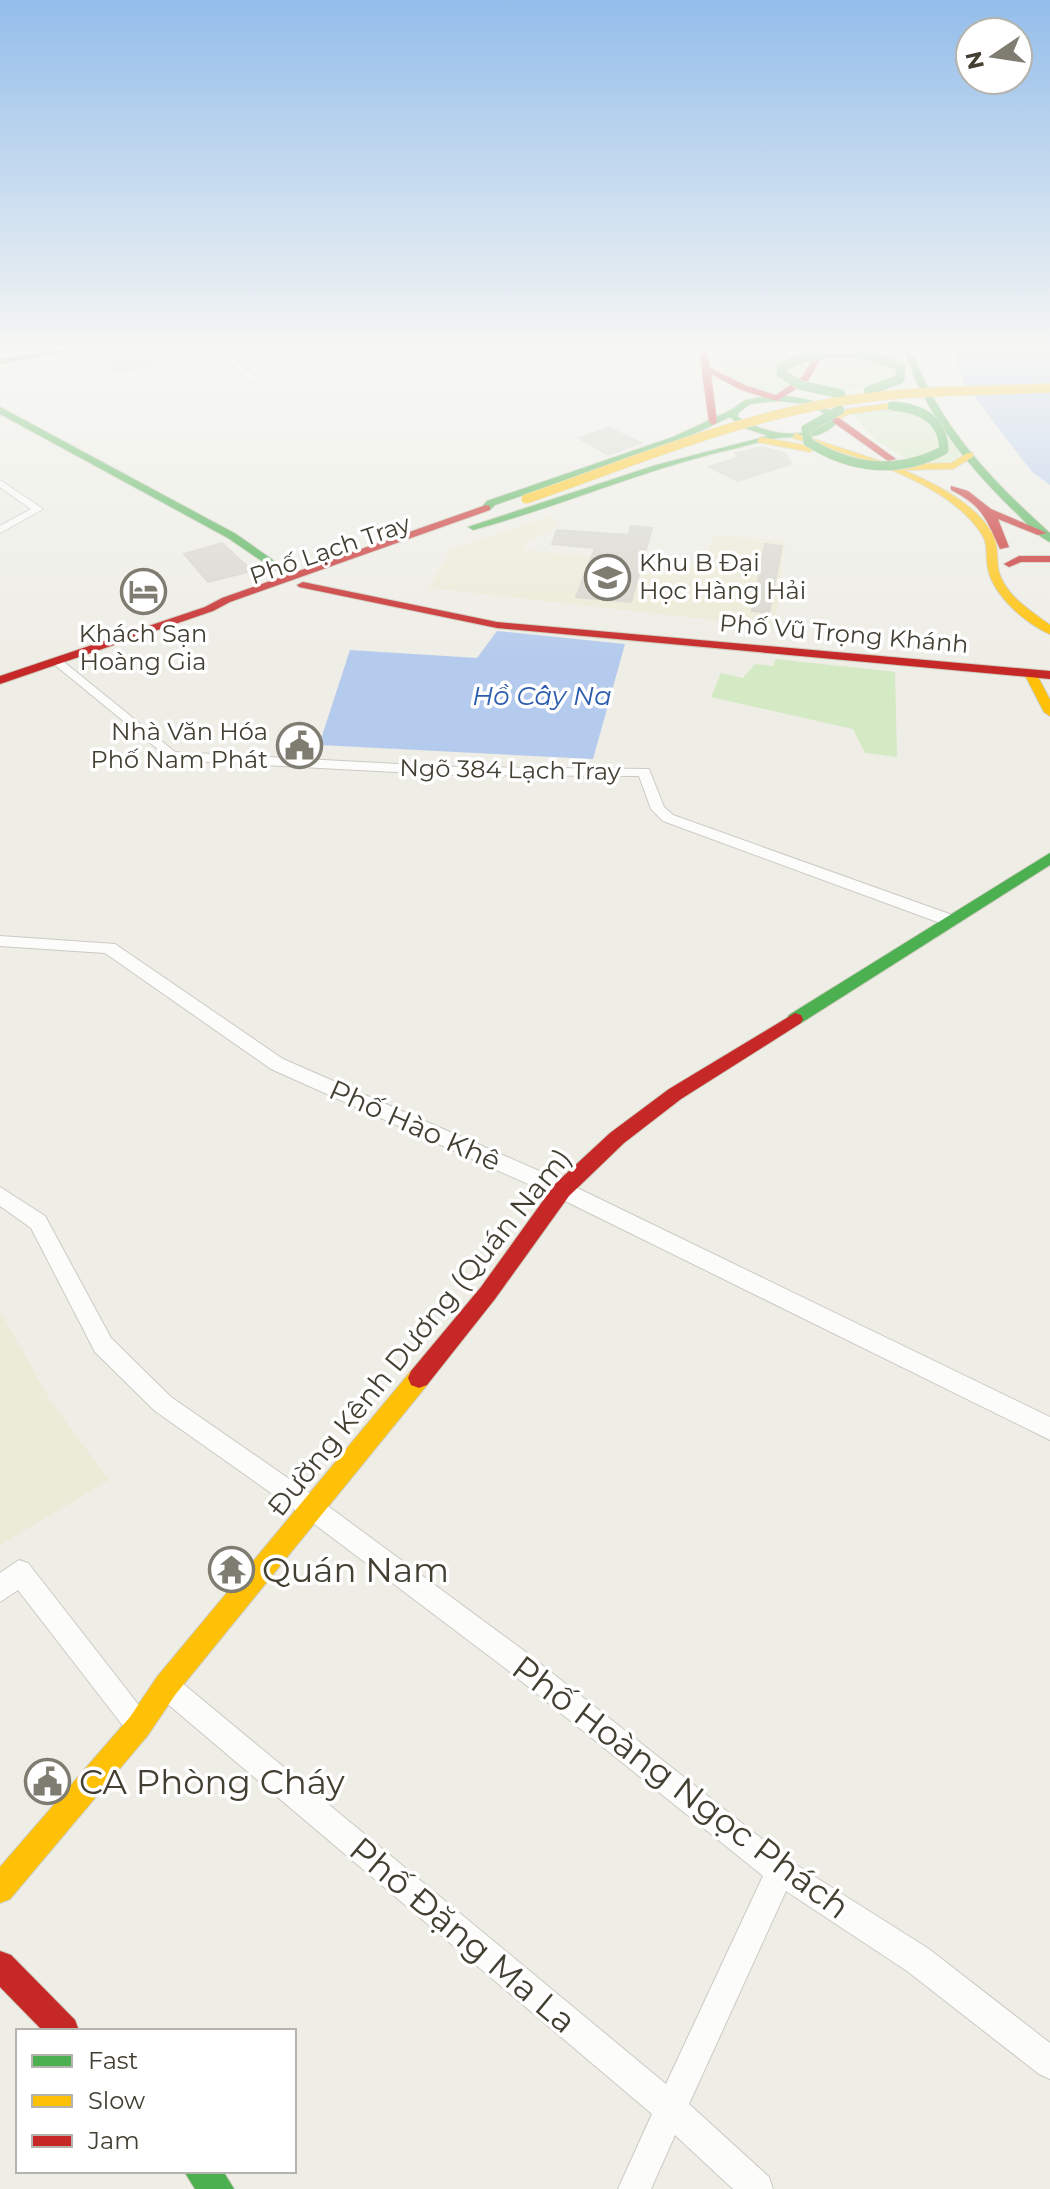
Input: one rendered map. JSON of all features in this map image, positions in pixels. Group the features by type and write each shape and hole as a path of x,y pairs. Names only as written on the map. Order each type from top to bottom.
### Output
{"main road":[{"name":"Phố Vũ Trọng Khánh","path":"76,452 264,554 297,581 497,625 1041,675"},
{"name":"Phố Lạch Tray","path":"490,514 491,503 634,452"},
{"path":"530,501 671,452"},
{"path":"490,514 682,452"},
{"name":"Phố Lạch Tray","path":"0,680 209,609 236,608 297,581 490,514 552,505 708,452"},
{"path":"823,452 854,463 897,466 924,461 941,452"},
{"path":"827,452 864,459"},
{"path":"849,452 954,499 1038,528"},
{"path":"884,452 903,467 1038,528"},
{"path":"968,452 1038,528 1050,552"},
{"path":"986,452 1005,476 1050,516"},
{"path":"903,467 953,466 967,460 970,455"},
{"path":"975,497 994,513 1018,586 1050,616"},
{"path":"954,499 978,520 989,536 995,574 1003,587 1050,630"},
{"path":"1009,564 1019,559 1050,559"},
{"path":"1041,675 1050,712"},
{"name":"Đường Kênh Dương (Quán Nam)","path":"0,1889 139,1726 166,1686 488,1293 562,1190 617,1138 675,1094 1050,858"},
{"path":"0,1966 62,2029"},
{"path":"202,2173 218,2189"}],"street":[{"path":"0,483 38,509 0,530"},
{"name":"Ngõ 384 Lạch Tray","path":"59,662 171,756 453,771 644,772 658,809 668,818 949,920"},
{"name":"Phố Hào Khê","path":"0,941 109,948 277,1064 562,1190 1050,1429"},
{"name":"Phố Hoàng Ngọc Phách","path":"0,1195 43,1228 103,1345 163,1404 313,1509 514,1659 780,1871 918,1960 1050,2063"},
{"path":"0,1590 19,1572 139,1726"},
{"name":"Phố Đặng Ma La","path":"166,1686 671,2109 757,2189"},
{"path":"634,2189 780,1871"}],"shaded area":[{"name":"Khu B Đại Học Hàng Hải","path":"547,517 561,523 524,544 524,550 702,567 715,535 785,541 775,627 429,588 451,549"},
{"path":"0,1311 51,1402 109,1480 0,1545"}],"green space":[{"path":"896,452 963,453 949,461 934,464"},
{"path":"776,659 895,672 897,757 865,753 853,729 711,697 721,673 743,678 755,664 773,666"}],"water":[{"path":"1017,452 1050,452 1050,485 1032,472"},
{"name":"Hồ Cây Na","path":"497,631 625,644 593,759 319,745 350,650 477,658"}],"building":[{"path":"782,452 791,464 738,481 709,467 739,457 735,453"},
{"path":"631,526 652,528 631,602 576,597 595,548 552,544 557,530 628,535"},
{"path":"222,543 252,571 208,582 184,554"},
{"path":"765,544 782,546 769,613 752,611"}],"traffic: fast":[{"path":"78,452 232,536 292,577"},
{"path":"486,508 491,503 638,452"},
{"path":"473,527 712,452"},
{"path":"825,452 875,467 911,464 940,452"},
{"path":"965,452 1050,539"},
{"path":"795,1019 1050,858"},
{"path":"202,2173 218,2189"}],"traffic: slow":[{"path":"526,499 660,452"},
{"path":"847,452 925,483 970,514 986,532 994,573 1003,590 1050,630"},
{"path":"903,467 953,466 970,455"},
{"path":"1031,675 1050,712"},
{"path":"0,1889 139,1726 166,1686 419,1378"}],"traffic: jam":[{"path":"881,452 891,459"},
{"path":"954,488 973,498 987,511 1004,547"},
{"path":"0,680 209,609 226,600 486,508"},
{"path":"986,511 1042,533"},
{"path":"1009,564 1019,559 1050,559"},
{"path":"303,585 497,625 1050,675"},
{"path":"419,1378 488,1293 562,1190 617,1138 675,1094 795,1019"},
{"path":"0,1966 62,2029"}],"place":[{"name":"Khu B Đại Học Hàng Hải","path":"608,577"},
{"name":"Khách Sạn Hoàng Gia","path":"143,592"},
{"name":"Nhà Văn Hóa Phố Nam Phát","path":"299,746"},
{"name":"Quán Nam","path":"231,1570"},
{"name":"CA Phòng Cháy","path":"48,1782"}]}
